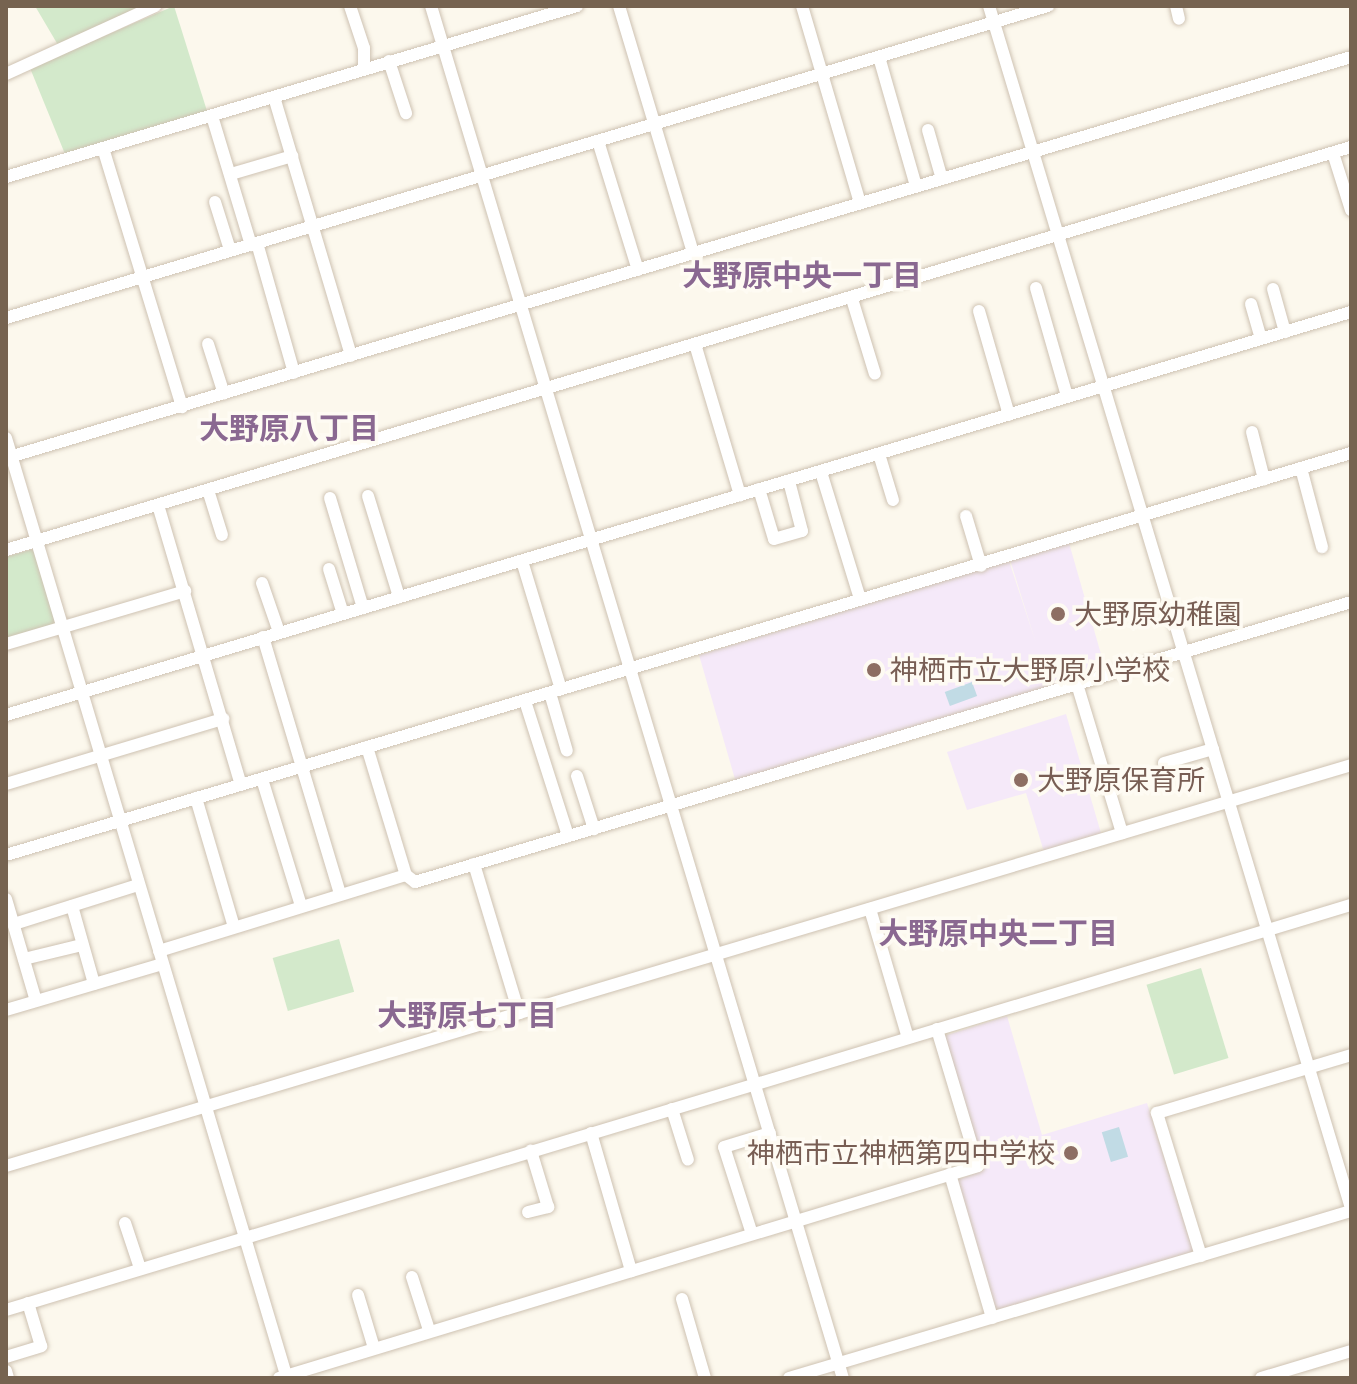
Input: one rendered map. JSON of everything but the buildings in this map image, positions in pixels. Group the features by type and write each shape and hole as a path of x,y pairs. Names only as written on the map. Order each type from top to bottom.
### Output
{"street":[{"path":"6,74 155,6"},
{"path":"350,6 364,48 364,69"},
{"path":"431,6 523,304 843,1378"},
{"path":"6,177 577,6"},
{"path":"619,6 693,253"},
{"path":"802,6 860,203"},
{"path":"789,1378 1351,1209 989,6"},
{"path":"6,318 1048,6"},
{"path":"879,57 916,186"},
{"path":"9,458 1351,57"},
{"path":"389,61 406,113"},
{"path":"274,97 351,356"},
{"path":"212,116 294,373"},
{"path":"928,130 942,179"},
{"path":"598,141 638,270"},
{"path":"6,550 1351,147"},
{"path":"103,148 182,407"},
{"path":"1333,153 1346,179 1351,210"},
{"path":"231,174 292,156"},
{"path":"215,202 230,250"},
{"path":"1036,288 1067,396"},
{"path":"1273,289 1285,332"},
{"path":"852,299 875,374"},
{"path":"1251,304 1261,339"},
{"path":"979,311 1009,415"},
{"path":"6,715 1351,312"},
{"path":"208,344 224,394"},
{"path":"695,344 740,495"},
{"path":"1252,432 1264,479"},
{"path":"6,438 9,458 37,541 284,1377 429,1330 978,1166 937,1029"},
{"path":"6,855 1351,453"},
{"path":"879,454 893,500"},
{"path":"1301,468 1322,547"},
{"path":"821,472 860,599"},
{"path":"759,489 774,539 802,531 789,481"},
{"path":"208,490 222,535"},
{"path":"368,496 399,597"},
{"path":"330,498 363,608"},
{"path":"158,505 241,785"},
{"path":"966,516 981,566"},
{"path":"522,561 567,751"},
{"path":"329,569 343,614"},
{"path":"262,583 279,632"},
{"path":"6,644 185,591"},
{"path":"367,747 406,875 415,882 1351,602"},
{"path":"263,637 340,894"},
{"path":"1077,684 1122,833"},
{"path":"525,701 568,836"},
{"path":"6,784 223,719"},
{"path":"1164,763 1213,749"},
{"path":"6,1166 1351,765"},
{"path":"577,776 594,829"},
{"path":"262,779 301,906"},
{"path":"196,798 234,927"},
{"path":"474,864 519,1013"},
{"path":"6,1010 94,984 234,927 406,875"},
{"path":"14,924 138,885"},
{"path":"6,899 36,1001"},
{"path":"6,1310 1351,905"},
{"path":"72,906 94,984"},
{"path":"870,909 908,1038"},
{"path":"24,959 82,945"},
{"path":"1201,1256 1157,1113 1351,1055"},
{"path":"672,1109 688,1160"},
{"path":"591,1133 631,1271"},
{"path":"752,1234 724,1147 770,1133"},
{"path":"528,1212 548,1207 531,1151"},
{"path":"950,1174 992,1318"},
{"path":"125,1223 140,1268"},
{"path":"412,1277 429,1330"},
{"path":"358,1295 374,1348"},
{"path":"682,1299 705,1378"},
{"path":"6,1357 41,1346 28,1303"},
{"path":"1261,1378 1351,1351"},
{"path":"6,1371 8,1378"}],"shaded area":[{"name":"神栖市立大野原小学校","path":"1069,543 1105,668 737,786 699,655 1009,561 1036,643 1010,560"},
{"name":"大野原保育所","path":"1066,714 1101,833 1044,852 1026,793 967,810 947,752"},
{"name":"神栖市立神栖第四中学校","path":"1007,1016 1042,1135 1147,1103 1194,1253 996,1310 957,1180 984,1170 944,1036"}],"green space":[{"path":"35,6 141,6 58,45"},
{"path":"174,6 207,111 65,154 30,68"},
{"path":"33,549 56,624 6,639 6,557"},
{"path":"339,939 354,992 288,1011 273,958"},
{"path":"1201,968 1228,1058 1174,1075 1146,985"}],"water":[{"path":"972,682 977,696 950,706 945,692"},
{"path":"1119,1127 1128,1157 1111,1162 1102,1132"}],"place":[{"name":"大野原幼稚園","path":"1058,614"},
{"name":"神栖市立大野原小学校","path":"874,670"},
{"name":"大野原保育所","path":"1021,780"},
{"name":"神栖市立神栖第四中学校","path":"1071,1153"}],"district":[{"name":"大野原中央一丁目","path":"802,275"},
{"name":"大野原八丁目","path":"289,428"},
{"name":"大野原中央二丁目","path":"998,933"},
{"name":"大野原七丁目","path":"467,1015"}]}
